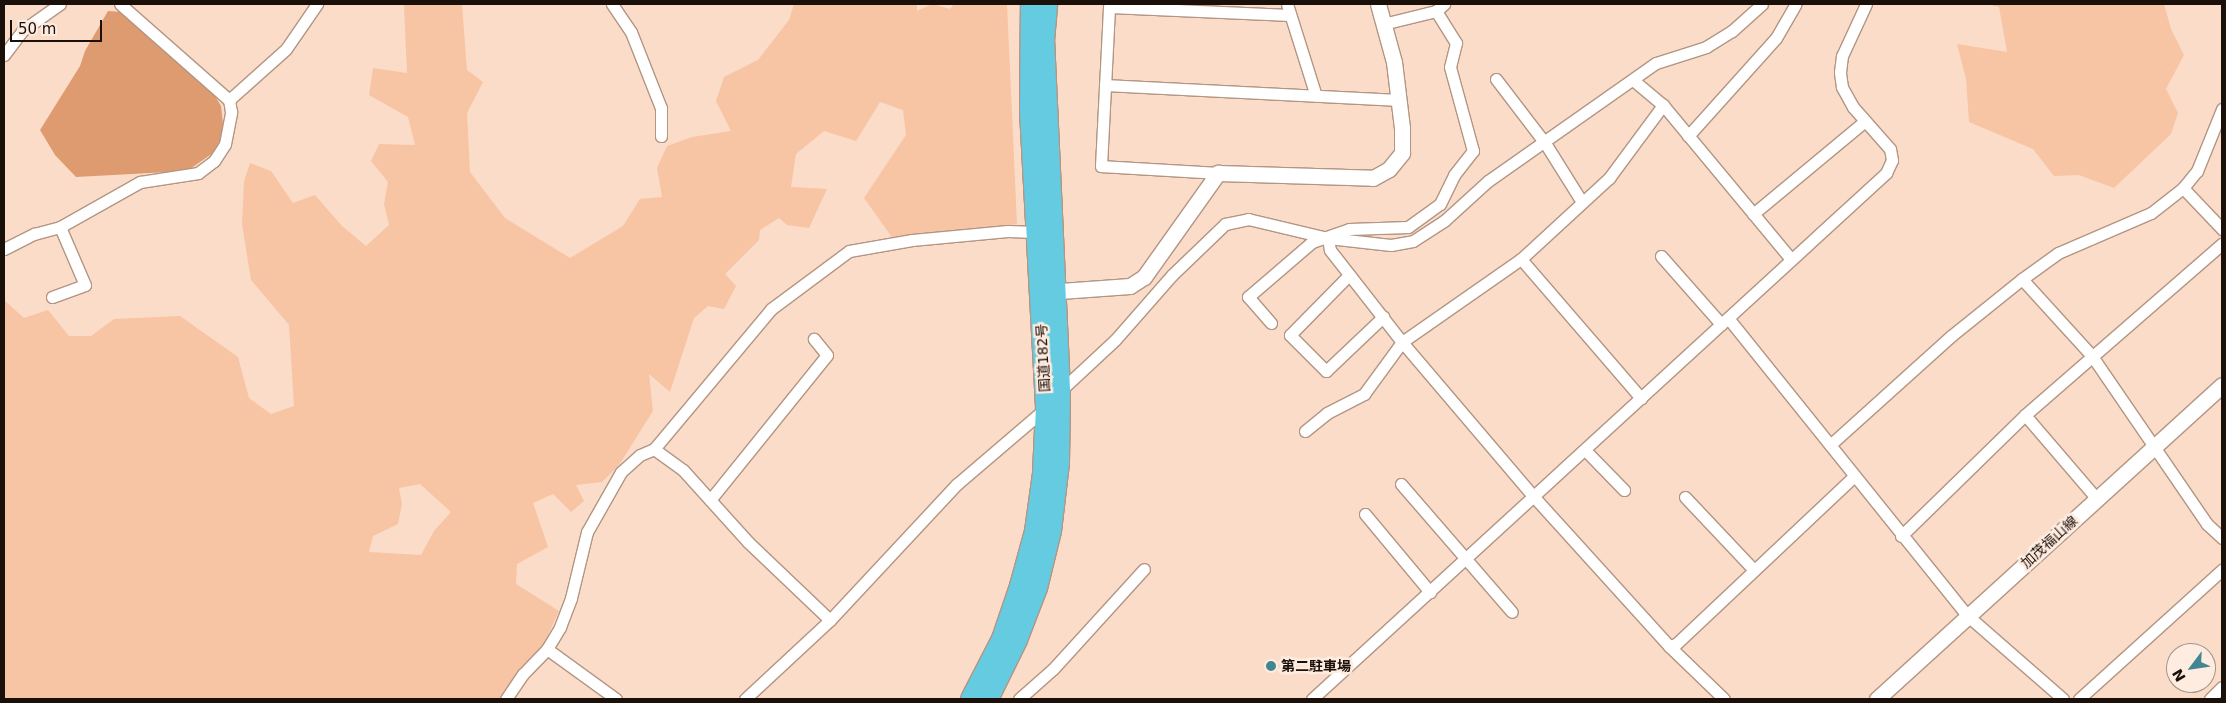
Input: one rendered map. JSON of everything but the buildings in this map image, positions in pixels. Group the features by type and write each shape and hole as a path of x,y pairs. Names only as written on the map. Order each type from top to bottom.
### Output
{"highway":[{"name":"国道182号","path":"1031,4 1030,110 1045,232"},
{"name":"国道182号","path":"971,699 1002,639 1035,531 1043,473 1048,292 1045,232 1044,42 1047,4"},
{"name":"国道182号","path":"988,699 1017,640 1037,588 1051,531 1059,464 1060,390 1048,292"}],"street":[{"path":"4,55 23,30 60,4"},
{"path":"4,250 34,234 60,227 140,182 183,178 198,173 214,161 224,144 231,112 229,100 120,4"},
{"path":"229,100 286,49 317,4"},
{"path":"612,4 631,32 661,108 661,136"},
{"path":"1316,96 1288,9 1109,7 1101,166 1218,173 1373,178 1389,169 1402,152 1399,100 1394,62 1378,4"},
{"path":"745,699 830,620 957,484 1046,407 1060,390 1115,340 1172,275 1225,224 1248,219 1328,238 1391,245 1413,241 1444,221 1488,181 1545,143 1656,63 1706,47 1732,31 1762,4"},
{"path":"1688,136 1776,38 1796,4"},
{"path":"1312,699 1585,450 1889,166 1892,160 1890,150 1864,122 1842,87 1840,72 1842,56 1866,4"},
{"path":"1271,323 1248,297 1312,242 1328,238 1349,229 1408,227 1440,204 1454,175 1473,151 1450,67 1456,43 1440,7 1384,24"},
{"path":"1496,79 1545,143 1582,202"},
{"path":"1633,80 1662,105 1791,259"},
{"path":"1105,85 1399,100"},
{"path":"1305,431 1327,413 1364,394 1402,342 1521,259 1608,178 1662,105"},
{"path":"1830,445 1951,336 2022,279 2058,254 2151,213 2183,188 2197,171 2222,109"},
{"path":"1753,214 1864,122"},
{"path":"1048,292 1130,286 1144,277 1218,173"},
{"path":"2183,188 2222,230"},
{"path":"52,298 86,285 60,227"},
{"path":"506,699 522,674 547,649 571,598 587,532 602,500 621,472 640,455 654,449 771,309 849,251 912,240 1045,232"},
{"path":"1328,238 1330,250 1382,317 1534,497 1669,646 1724,699"},
{"path":"1901,536 2025,416 2222,244"},
{"path":"1662,256 1724,321 1830,445 1901,536 1968,616 2063,699"},
{"path":"1521,259 1641,398"},
{"path":"1349,275 1290,335 1326,371 1382,317"},
{"path":"2022,279 2092,356 2153,448 2207,524 2222,538"},
{"path":"710,500 826,354 814,339"},
{"name":"加茂福山線","path":"1877,699 2222,385"},
{"path":"2025,416 2097,498"},
{"path":"654,449 684,470 748,542 830,620"},
{"path":"1585,450 1624,490"},
{"path":"1669,646 1676,644 1854,476"},
{"path":"1401,484 1512,612"},
{"path":"1685,498 1754,570"},
{"path":"1365,514 1430,592"},
{"path":"1019,699 1053,669 1144,569"},
{"path":"2079,699 2222,570"},
{"path":"547,649 616,699"},
{"path":"2210,699 2222,687"}],"shaded area":[{"path":"794,4 917,4 917,11 932,4 950,9 954,4 1007,4 1017,224 896,243 864,198 906,135 903,110 880,102 856,141 824,131 796,154 791,187 827,189 809,228 787,225 779,218 760,230 759,240 725,274 736,286 724,309 708,306 694,318 670,392 649,374 653,411 619,465 602,482 576,485 584,501 571,512 553,494 533,503 548,547 517,564 516,584 559,611 541,650 501,699 4,699 4,300 24,318 48,310 69,336 91,336 114,319 180,316 238,357 249,398 271,414 294,406 289,325 251,280 242,224 244,181 250,163 271,171 293,203 315,195 342,226 366,246 389,225 384,204 388,182 371,161 379,144 415,145 408,117 369,95 373,68 407,73 404,5 462,5 467,70 483,82 467,113 470,172 505,218 570,258 623,226 640,199 662,197 657,168 667,146 692,137 731,131 716,101 724,77 758,60 789,20","holes":["420,484 451,512 434,531 421,555 369,552 373,536 398,524 402,504 399,488"]},
{"path":"1987,4 2164,4 2171,29 2184,55 2166,89 2178,113 2171,134 2114,188 2079,175 2054,176 2033,149 1969,122 1966,79 1957,44 2007,52 1999,7"},
{"path":"108,11 121,12 212,91 221,106 223,124 221,138 213,153 187,171 76,177 55,155 40,130 80,66 85,51"}],"place":[{"name":"第二駐車場","path":"1271,666"}]}
